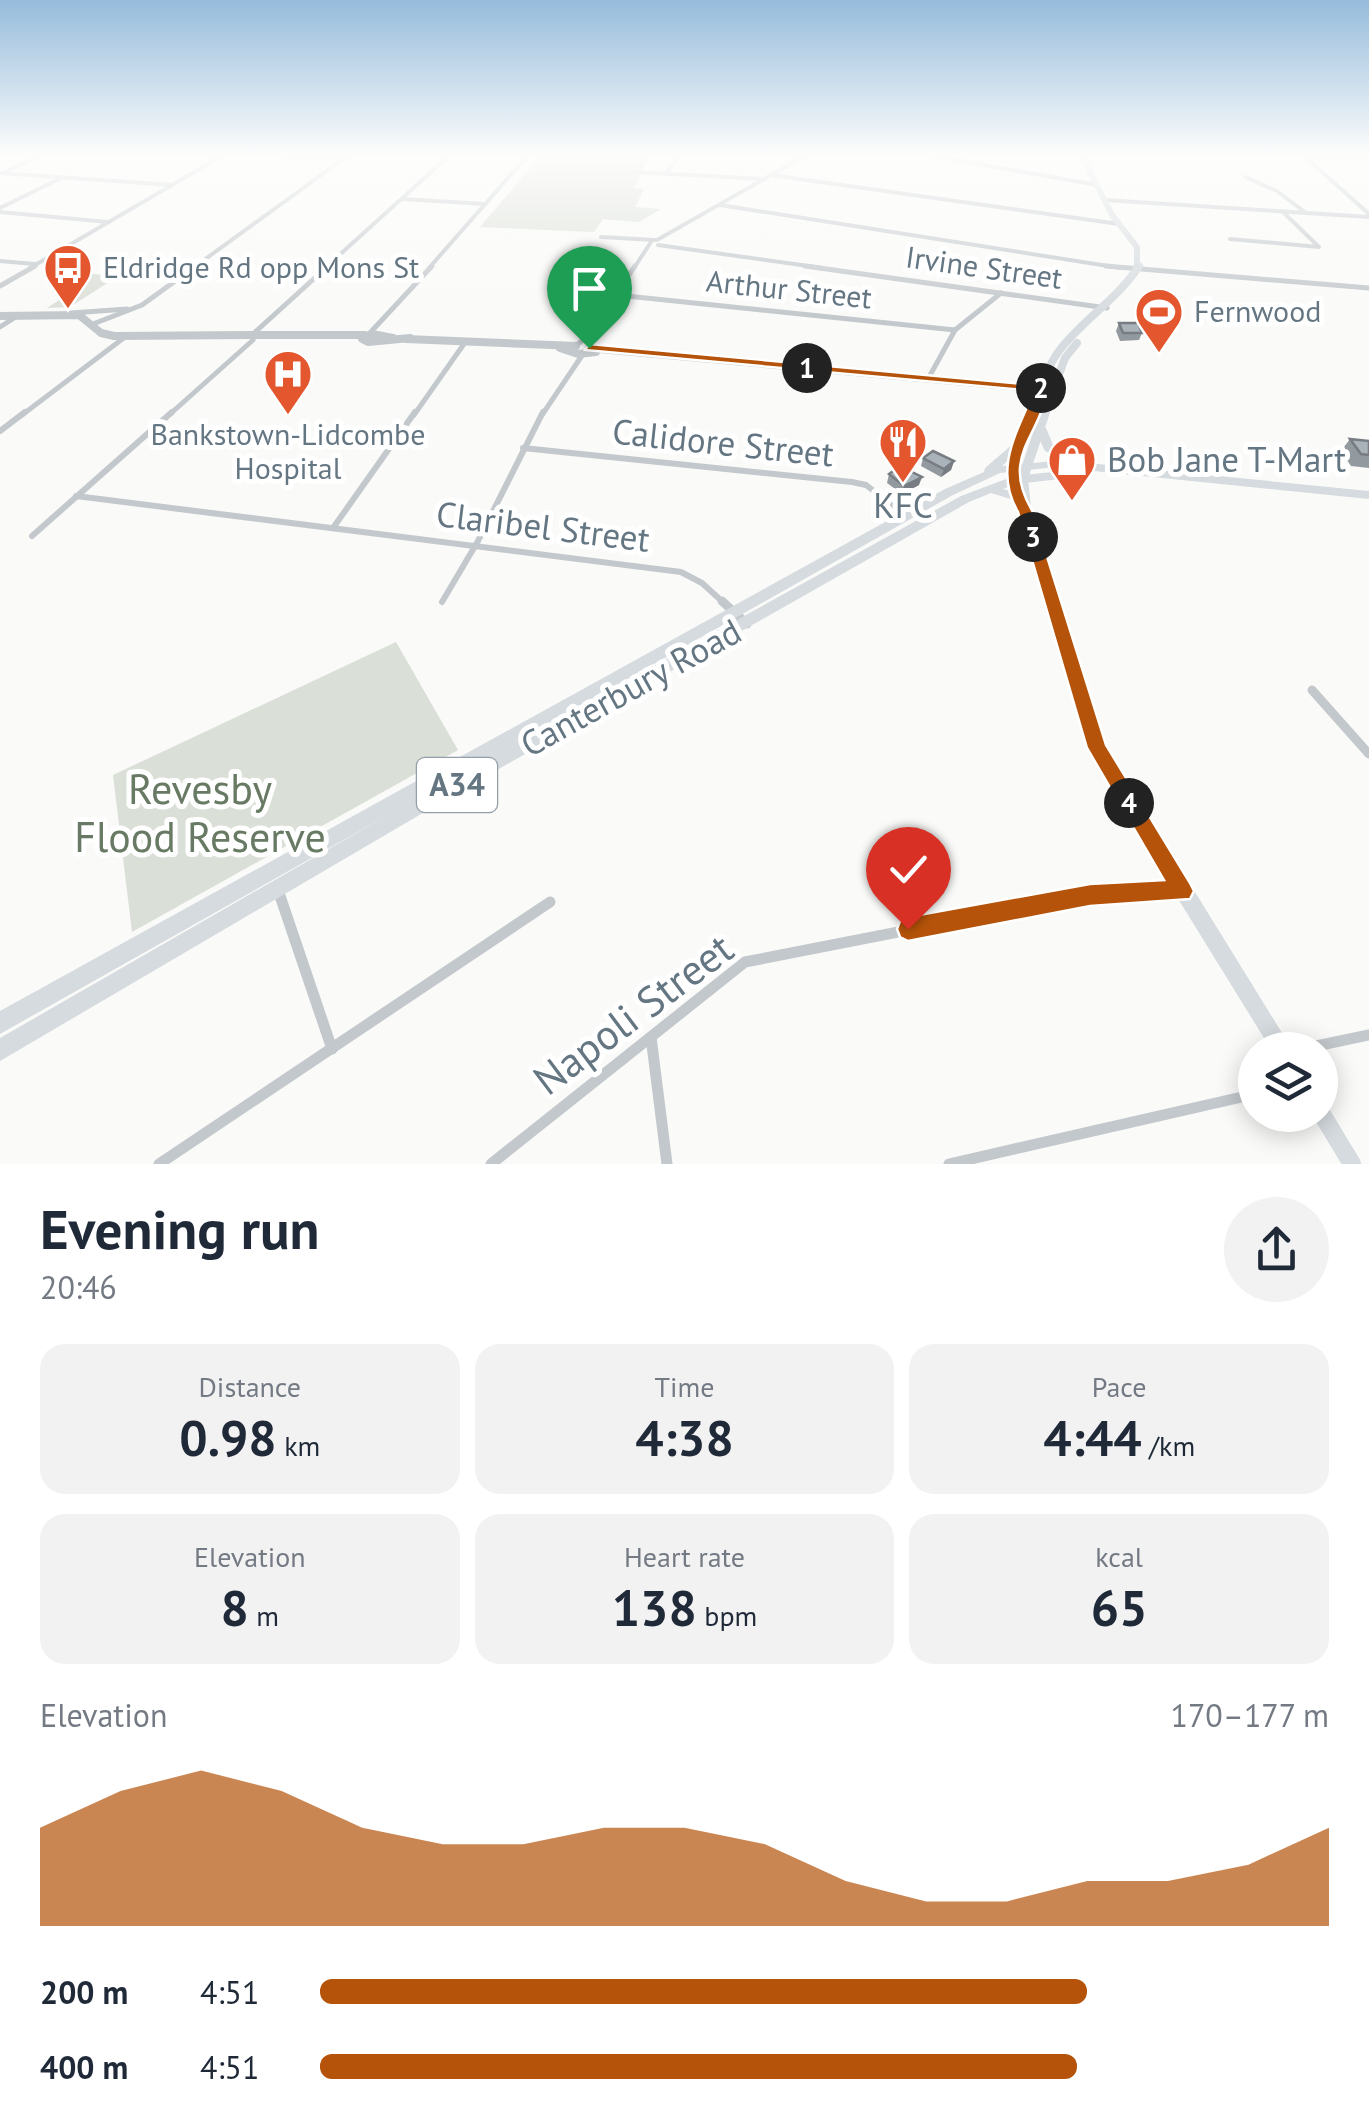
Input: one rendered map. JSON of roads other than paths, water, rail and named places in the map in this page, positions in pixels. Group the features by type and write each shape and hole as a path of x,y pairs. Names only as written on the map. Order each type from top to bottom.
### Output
{"highway":[{"path":"1040,428 1052,450 1093,466"},
{"path":"1018,444 985,482 1005,490 1021,505"},
{"name":"Canterbury Road","path":"0,1024 906,516 985,482 1019,473 1093,466 1369,495"},
{"name":"Canterbury Road","path":"1019,473 1124,472"},
{"name":"Canterbury Road","path":"0,1050 468,778 747,624 985,482"}],"main road":[{"path":"1021,505 1019,473 1040,428 1058,353 1107,308 1138,270 1139,252 1109,208"},
{"path":"1047,389 1018,444 1021,505 1097,748 1271,1032"},
{"path":"1333,1132 1352,1164"}],"street":[{"path":"0,286 132,208"},
{"path":"93,324 136,309 275,208"},
{"path":"32,536 392,208"},
{"path":"372,335 481,208"},
{"path":"442,602 580,350 646,252 714,208"},
{"path":"741,208 1138,270 1369,288"},
{"path":"1008,208 1119,224"},
{"path":"1239,208 1369,215"},
{"path":"1301,208 1306,213"},
{"path":"0,210 108,222"},
{"path":"1282,211 1318,247"},
{"name":"Irvine Street","path":"601,237 1107,308"},
{"path":"1230,239 1328,251"},
{"path":"0,261 37,264"},
{"path":"928,379 955,330 1001,293"},
{"name":"Arthur Street","path":"617,294 955,330"},
{"path":"0,316 136,309"},
{"path":"62,314 82,316 103,334 125,337 372,335 550,346 1047,389"},
{"path":"0,328 19,315"},
{"path":"0,431 125,337"},
{"path":"332,528 466,342"},
{"name":"Calidore Street","path":"523,448 852,482 866,485 906,516"},
{"name":"Claribel Street","path":"76,496 681,572 702,583 747,624"},
{"path":"1312,690 1369,754"},
{"path":"278,890 332,1049"},
{"name":"Napoli Street","path":"491,1164 732,970 758,957 1076,897 1182,891"},
{"path":"159,1164 550,902"},
{"path":"1338,1041 1369,1035"},
{"path":"651,1036 667,1164"},
{"path":"950,1164 1238,1098"}],"place":[{"name":"Eldridge Rd opp Mons St","path":"68,310"},
{"name":"Fernwood","path":"1159,354"},
{"name":"Bankstown-Lidcombe Hospital","path":"288,416"},
{"name":"KFC","path":"903,484"},
{"name":"Bob Jane T-Mart","path":"1072,502"}],"park label":[{"name":"Revesby Flood Reserve","path":"200,813"}]}
